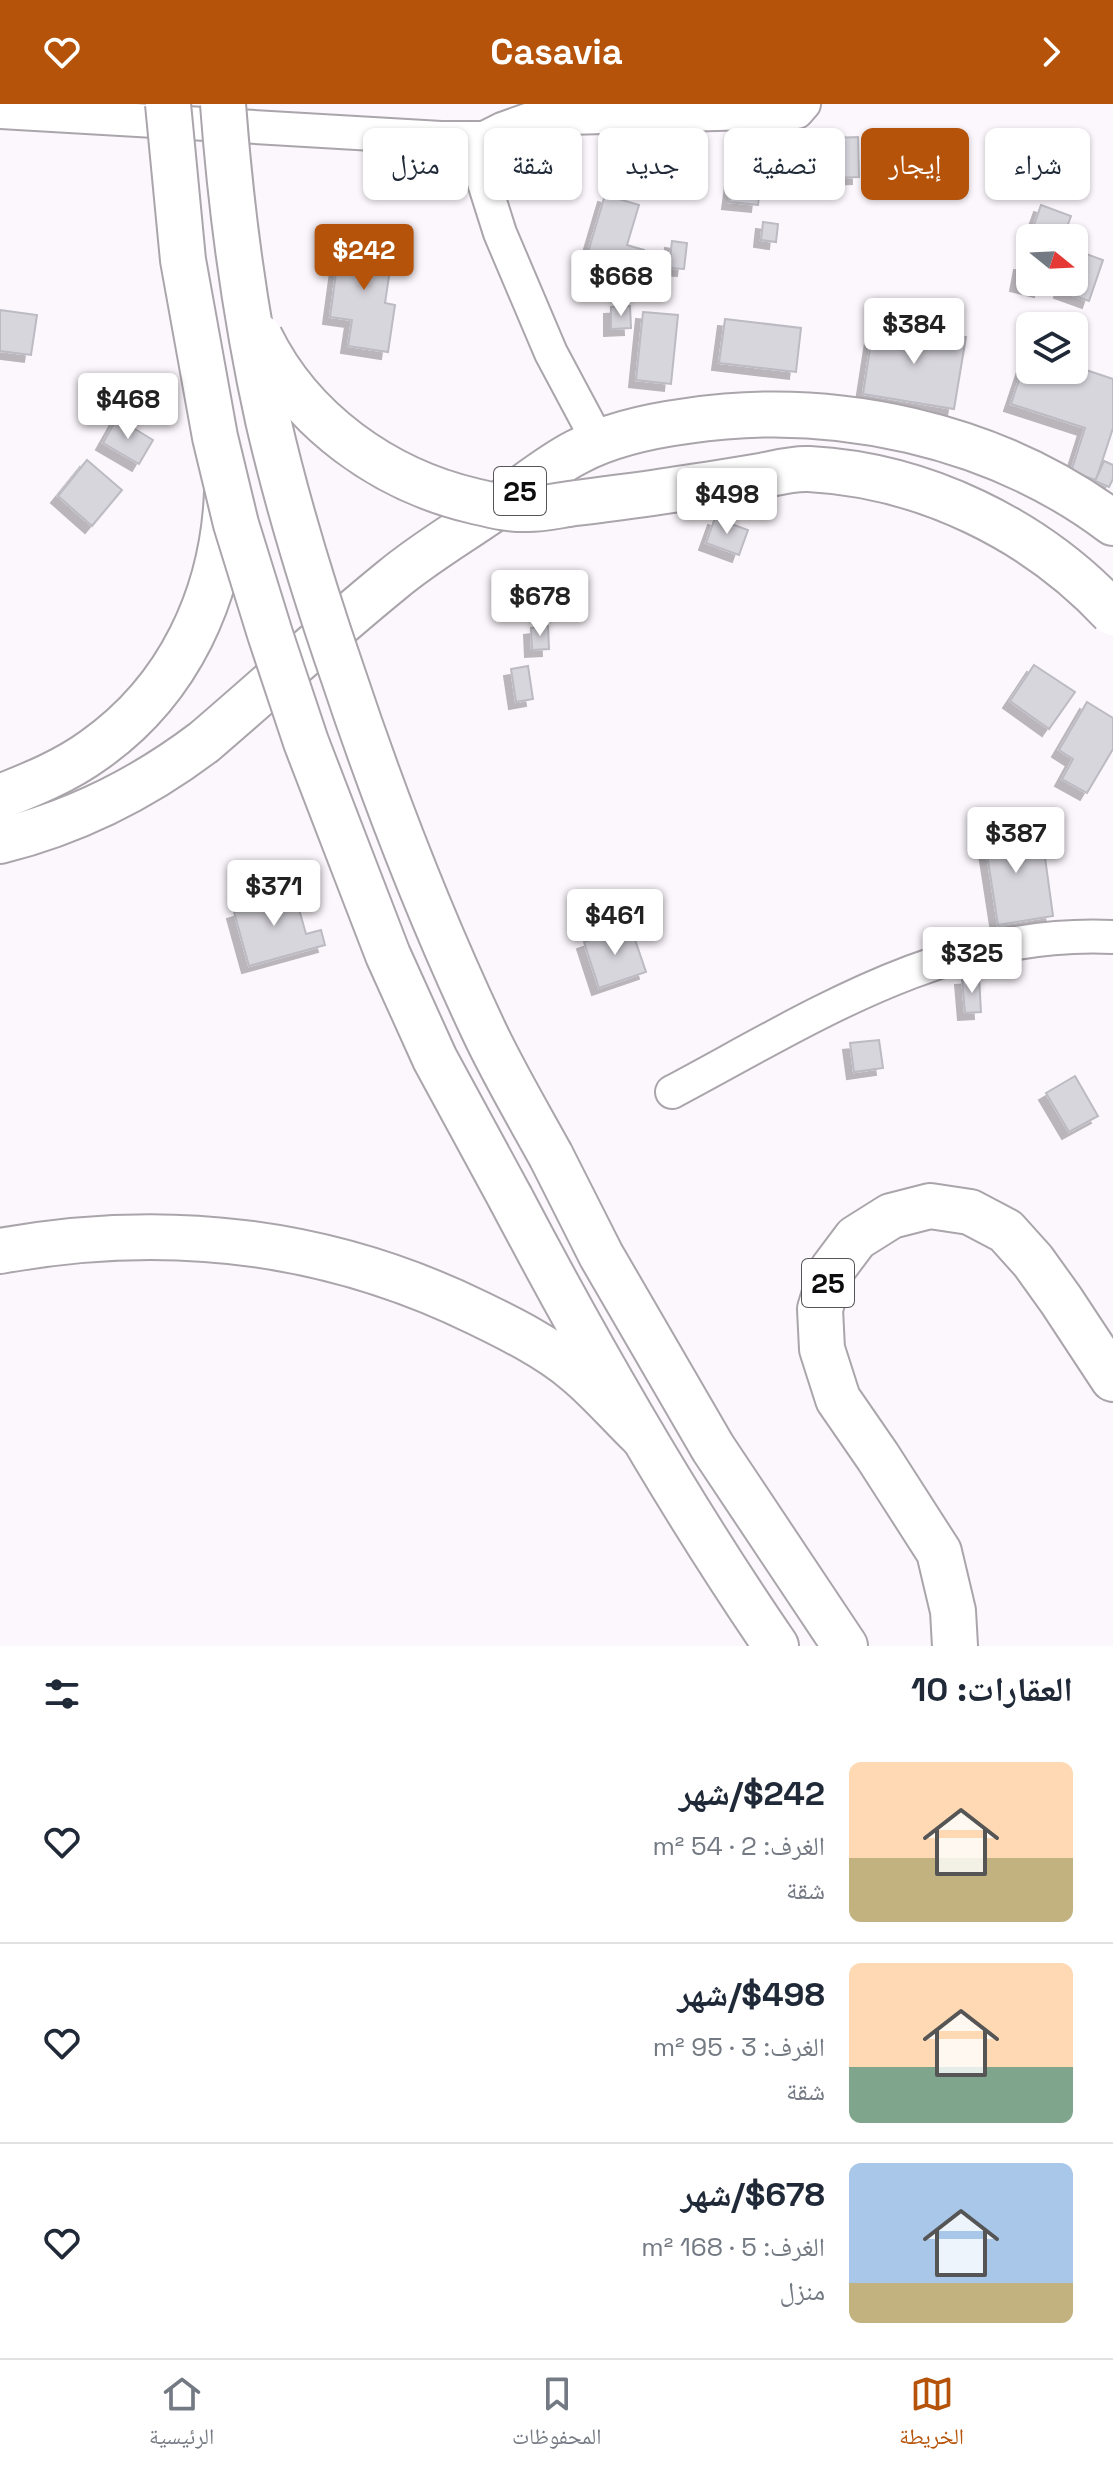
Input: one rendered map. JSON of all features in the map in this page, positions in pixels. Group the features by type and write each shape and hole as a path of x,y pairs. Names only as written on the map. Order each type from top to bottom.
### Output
{"main road":[{"path":"168,104 183,260 215,437 270,634 345,849 435,1059 571,1312 684,1506 776,1646"},
{"path":"223,104 237,250 268,421 321,613 396,825 484,1031 601,1255 713,1448 845,1646"},
{"path":"247,313 284,377 325,422 363,454 426,487 492,506 527,509 805,469 848,473 889,481 930,494 970,509 1008,529 1073,574 1113,613"},
{"name":"25","path":"0,841 31,833 104,805 173,766 395,578 576,452 623,433 665,424 751,415 808,416 886,425 981,452 1026,471 1061,488 1113,523"},
{"path":"0,797 64,769 93,751 128,722 167,678 186,650 213,587 226,520 227,486"},
{"name":"25","path":"955,1646 953,1611 939,1552 838,1399 822,1349 820,1309 832,1270 856,1238 891,1216 930,1206 970,1212 1006,1231 1033,1261 1113,1379"},
{"path":"0,1251 108,1236 165,1236 269,1246 362,1267 452,1300 536,1345 576,1371 642,1436"}],"street":[{"path":"2,110 496,124 530,119 797,112 804,104"},
{"path":"496,124 480,170 505,245 551,353 599,443"},
{"path":"672,1092 853,996 932,963 1014,943 1113,937"}],"building":[{"path":"845,137 858,137 859,177 845,178"},
{"path":"604,200 622,200 639,205 627,245 644,250 638,273 586,259"},
{"path":"729,200 759,200 758,205"},
{"path":"1041,205 1071,216 1068,224 1034,224"},
{"path":"763,222 778,224 776,242 761,240"},
{"path":"341,236 394,243 385,303 395,305 388,352 348,346 352,320 330,317"},
{"path":"672,241 687,243 684,269 669,268"},
{"path":"1088,255 1103,260 1089,301 1075,296 1088,296"},
{"path":"630,306 631,328 611,329 611,307"},
{"path":"0,310 37,315 31,355 0,351"},
{"path":"643,312 678,315 671,384 636,380"},
{"path":"725,319 801,328 796,372 719,363"},
{"path":"874,323 966,337 954,409 863,394"},
{"path":"1088,371 1113,379 1113,428 1096,480 1071,472 1085,428 1011,404 1018,384 1088,384"},
{"path":"117,418 153,440 139,464 103,443"},
{"path":"87,460 122,490 92,526 58,496"},
{"path":"1104,461 1113,465 1113,479 1109,487 1095,481"},
{"path":"715,518 748,530 739,555 706,543"},
{"path":"548,626 549,649 532,650 531,628"},
{"path":"1034,665 1075,692 1049,729 1010,701"},
{"path":"528,666 533,699 516,702 511,669"},
{"path":"1087,702 1113,718 1113,749 1087,793 1062,779 1073,759 1059,750"},
{"path":"1005,819 1007,833 1029,830 1033,852 1044,850 1053,916 998,925 982,822"},
{"path":"271,886 275,900 295,895 306,934 321,930 325,945 249,966 234,912 251,907 247,893"},
{"path":"630,925 646,972 599,988 584,942"},
{"path":"979,977 981,1012 965,1013 962,978"},
{"path":"879,1040 883,1068 854,1072 850,1043"},
{"path":"1075,1076 1098,1116 1069,1132 1046,1093"}]}
